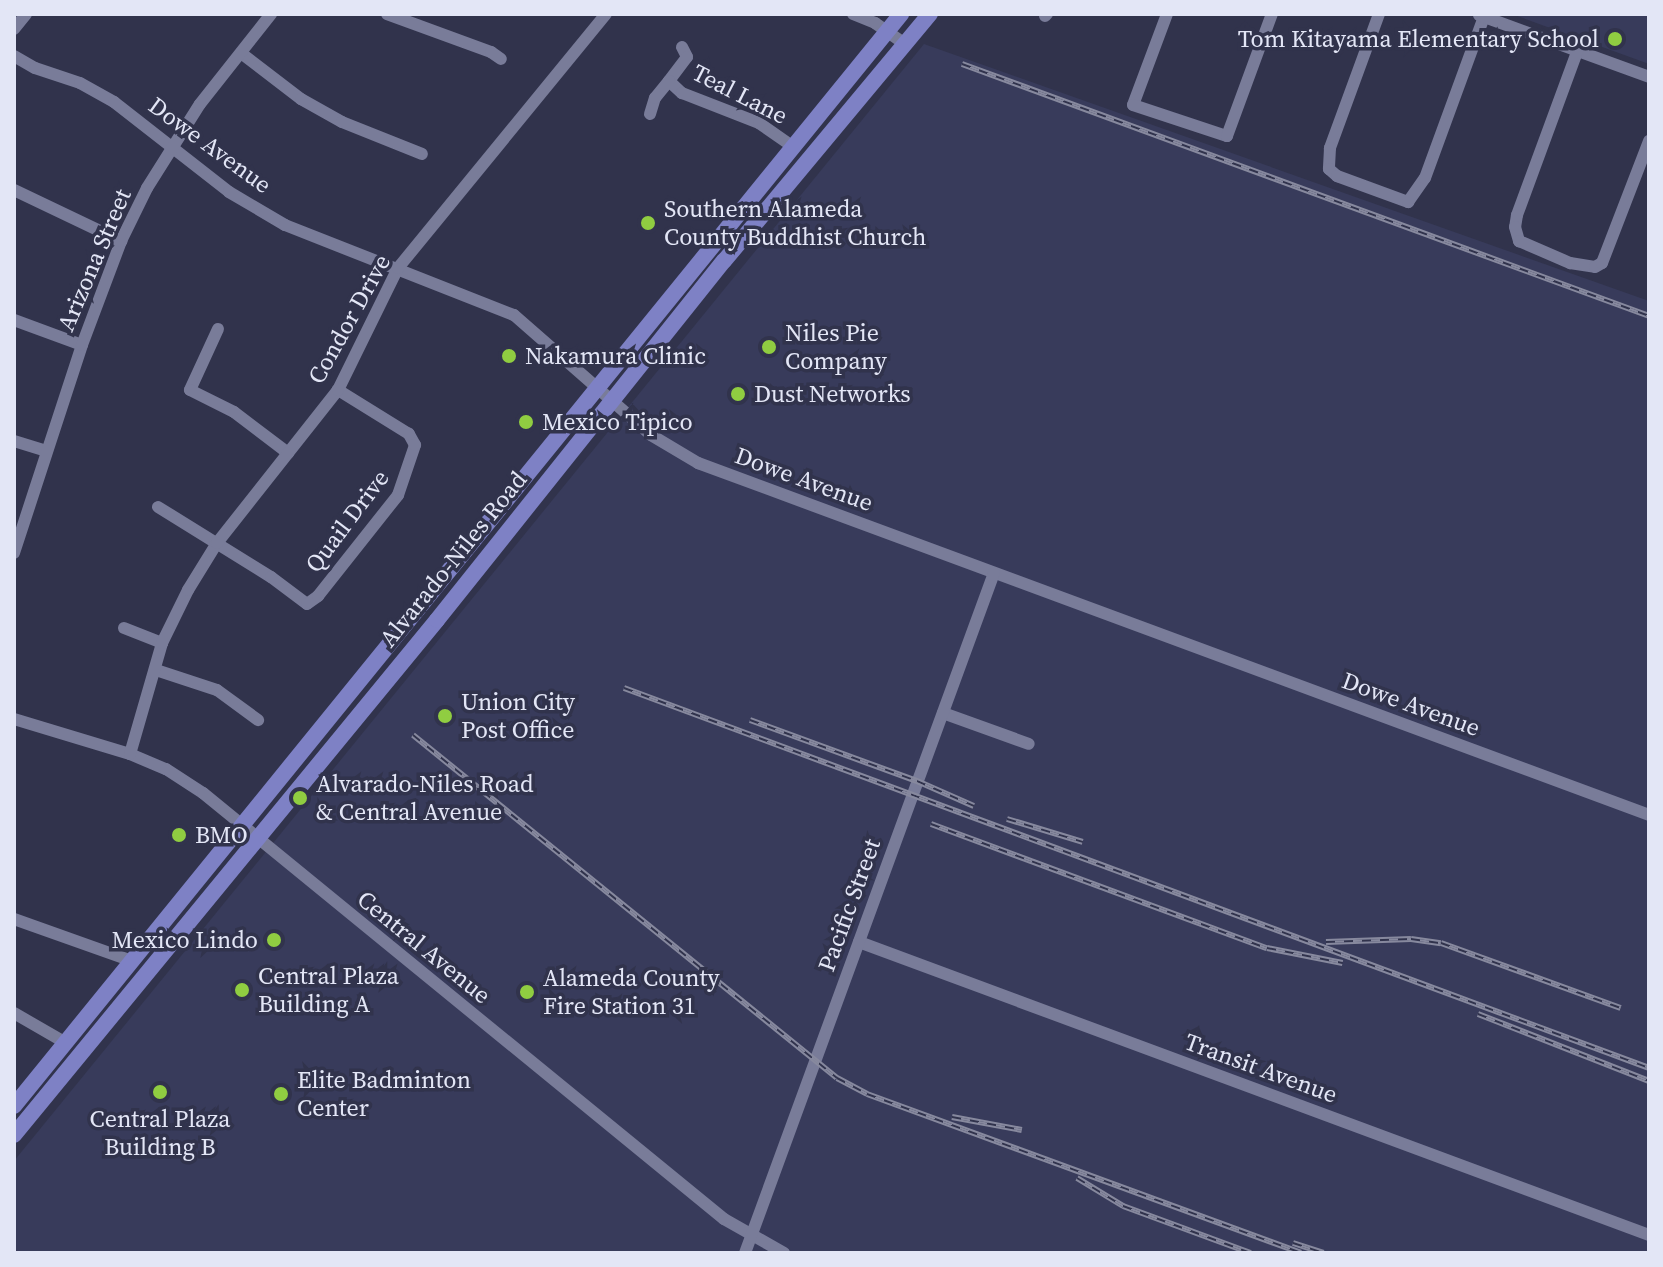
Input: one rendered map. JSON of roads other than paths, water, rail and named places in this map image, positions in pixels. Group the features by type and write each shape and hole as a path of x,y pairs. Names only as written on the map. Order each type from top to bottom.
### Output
{"main road":[{"name":"Alvarado-Niles Road","path":"14,1106 901,14"},
{"name":"Alvarado-Niles Road","path":"14,1135 930,14"}],"street":[{"path":"14,29 26,14"},
{"name":"Arizona Street","path":"14,553 82,345 121,241 147,188 200,104 271,14"},
{"path":"387,14 491,52 501,59"},
{"name":"Condor Drive","path":"130,754 162,643 188,590 217,543 338,390 398,268 606,14"},
{"path":"853,14 888,30 905,44"},
{"path":"1167,14 1133,105 1227,136 1272,14"},
{"path":"1379,14 1330,148 1329,169 1337,176 1408,202 1425,178 1482,15 1649,77"},
{"name":"Teal Lane","path":"650,114 655,98 687,57 682,47"},
{"path":"1577,52 1517,215 1515,227 1519,241 1570,263 1595,267 1602,263 1649,141"},
{"path":"241,53 301,99 342,122 422,154"},
{"name":"Dowe Avenue","path":"14,56 35,68 100,93 174,146 229,192 285,225 514,315 666,446 698,463 1649,815"},
{"name":"Teal Lane","path":"669,81 682,93 759,123 792,146"},
{"path":"14,190 121,241"},
{"path":"14,320 82,345"},
{"path":"218,329 190,390 234,412 288,453"},
{"name":"Quail Drive","path":"217,543 307,604 318,596 398,495 415,445 409,434 338,390"},
{"path":"14,441 46,451"},
{"path":"158,507 217,543"},
{"name":"Pacific Street","path":"745,1253 994,573"},
{"path":"124,628 162,643"},
{"path":"156,670 217,690 258,720"},
{"path":"943,713 1029,744"},
{"name":"Central Avenue","path":"14,719 130,754 166,769 242,826 724,1219 784,1253"},
{"path":"14,919 132,961"},
{"name":"Transit Avenue","path":"859,942 1649,1235"},
{"path":"14,1013 66,1043"}],"railway":[{"path":"962,64 1649,316"},
{"path":"624,688 1649,1068"},
{"path":"750,720 917,781 974,806"},
{"path":"413,735 837,1078 867,1094 1301,1253"},
{"path":"1007,819 1083,842"},
{"path":"931,824 1267,948 1343,963"},
{"path":"1326,942 1411,939 1441,943 1621,1008"},
{"path":"1478,1014 1649,1081"},
{"path":"952,1117 1022,1130"},
{"path":"1077,1178 1123,1206 1251,1253"},
{"path":"1293,1243 1323,1253"}],"place":[{"name":"Tom Kitayama Elementary School","path":"1615,39"},
{"name":"Southern Alameda County Buddhist Church","path":"648,223"},
{"name":"Niles Pie Company","path":"769,347"},
{"name":"Nakamura Clinic","path":"509,356"},
{"name":"Dust Networks","path":"738,394"},
{"name":"Mexico Tipico","path":"526,422"},
{"name":"Union City Post Office","path":"445,716"},
{"name":"Alvarado-Niles Road & Central Avenue","path":"300,798"},
{"name":"BMO","path":"179,835"},
{"name":"Mexico Lindo","path":"274,940"},
{"name":"Central Plaza Building A","path":"242,990"},
{"name":"Alameda County Fire Station 31","path":"527,992"},
{"name":"Central Plaza Building B","path":"160,1092"},
{"name":"Elite Badminton Center","path":"281,1094"}]}
